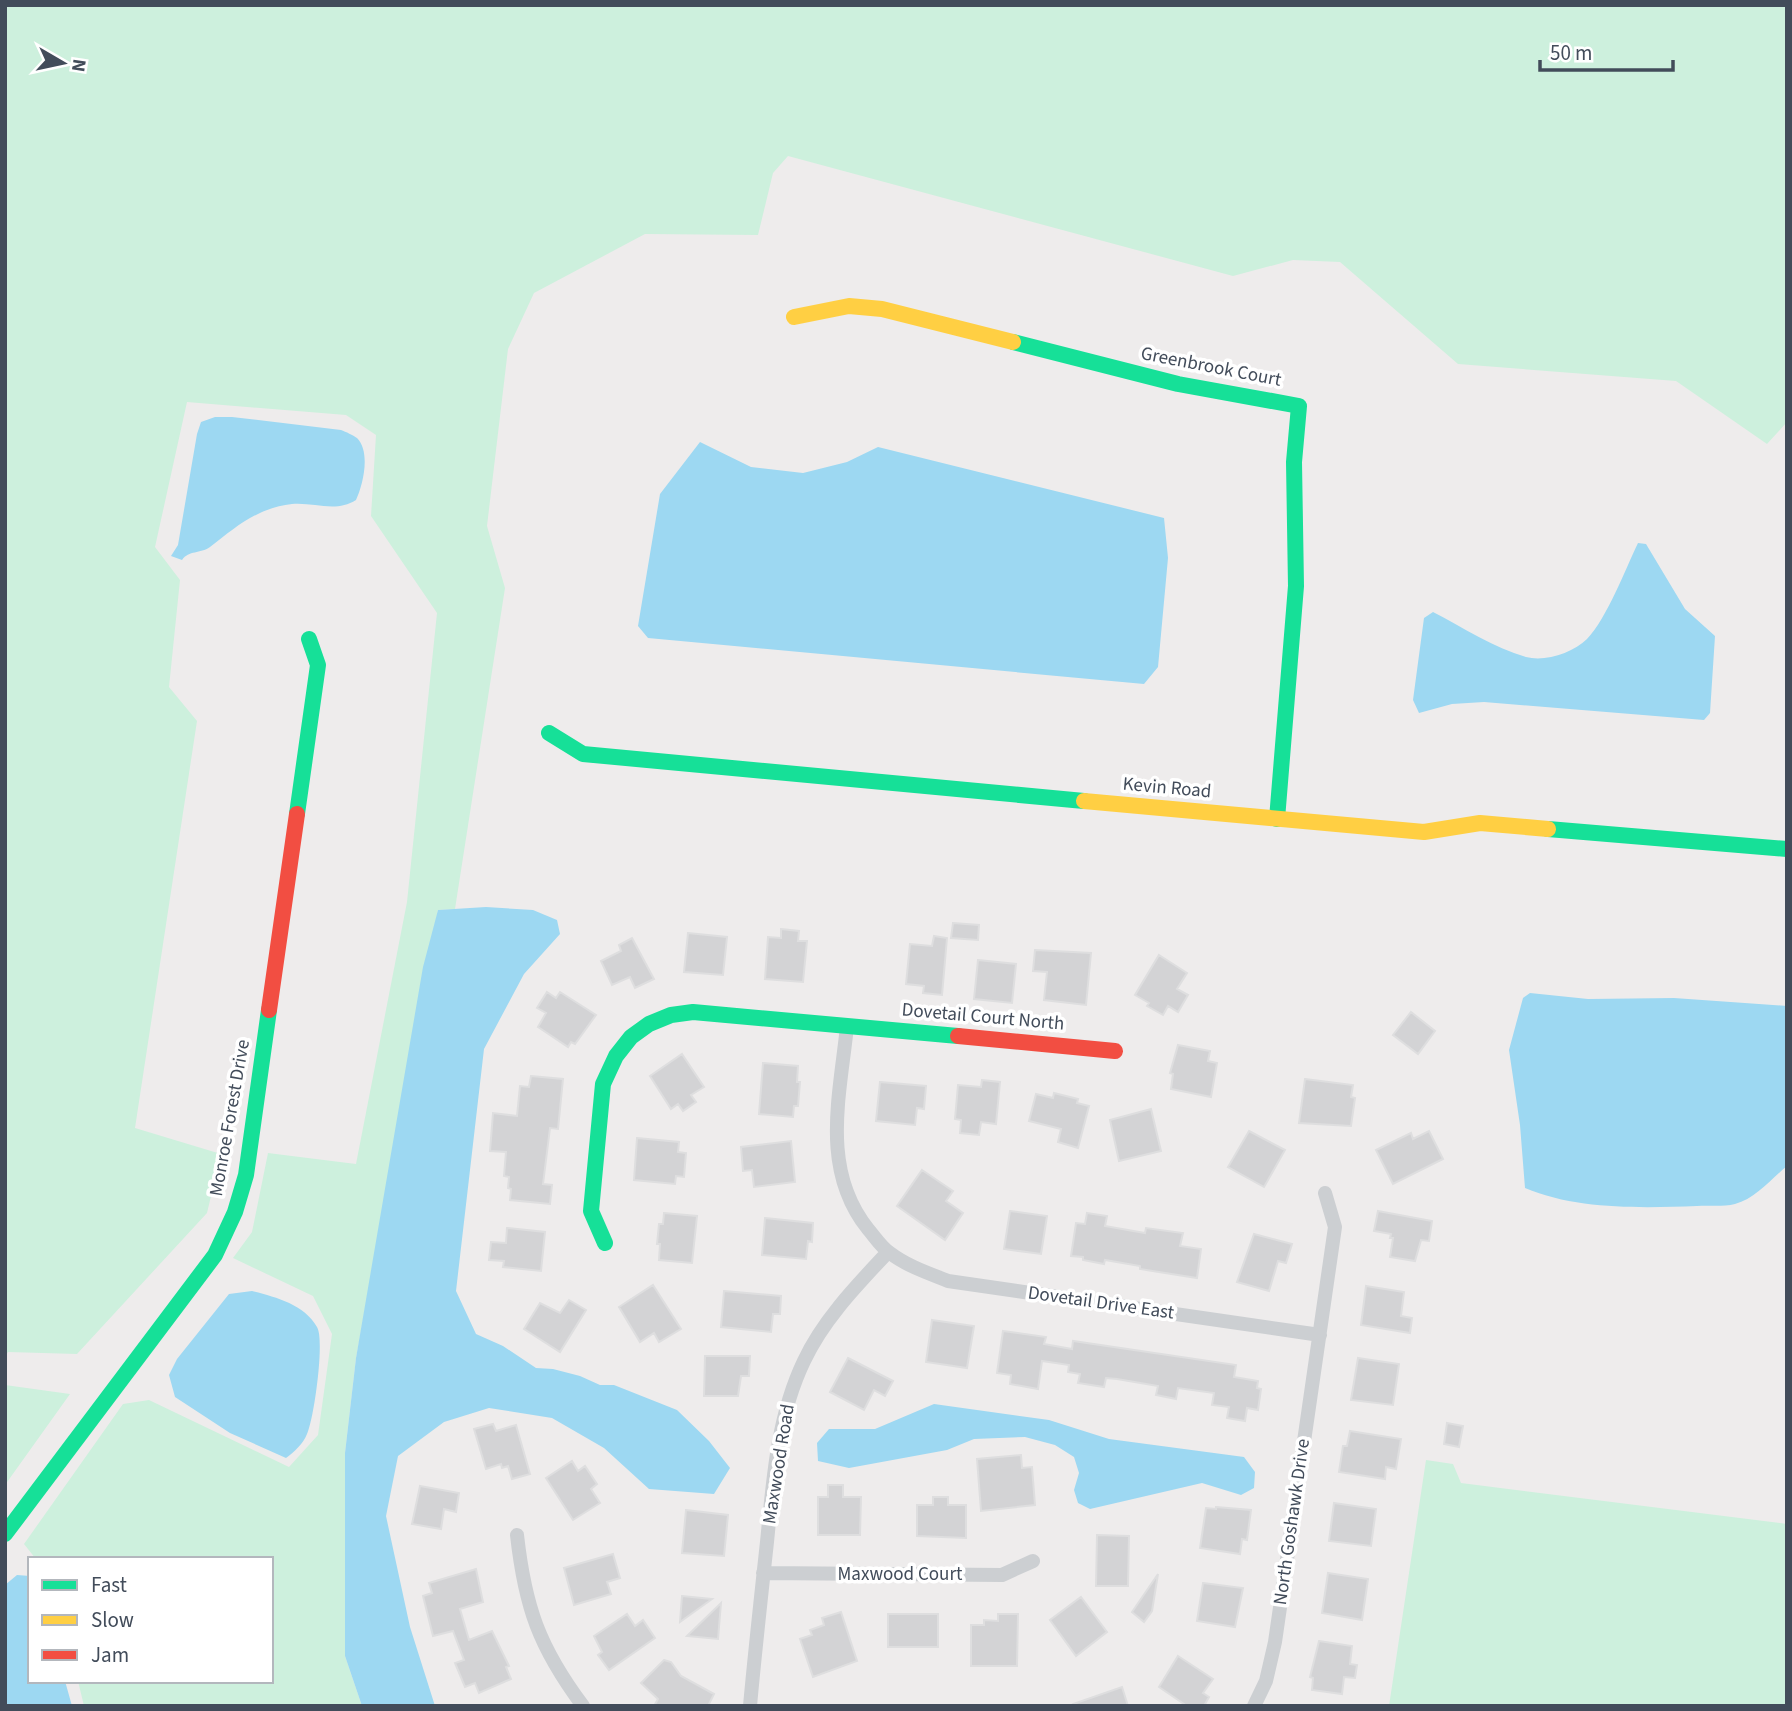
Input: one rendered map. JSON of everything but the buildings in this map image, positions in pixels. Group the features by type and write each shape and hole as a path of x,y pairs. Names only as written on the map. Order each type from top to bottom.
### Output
{"street":[{"name":"Greenbrook Court","path":"794,317 849,306 881,309 1178,384 1299,406 1294,462 1296,586 1277,819"},
{"name":"Monroe Forest Drive","path":"5,1534 215,1255 235,1212 246,1175 318,665 309,639"},
{"name":"Kevin Road","path":"550,733 583,754 1424,832 1480,823 1787,849"},
{"name":"Dovetail Court North","path":"605,1243 591,1211 603,1084 616,1055 631,1037 660,1019 693,1013 1115,1051"},
{"name":"Dovetail Drive East","path":"847,1026 836,1152 845,1190 859,1218 888,1252 921,1271 948,1281 1320,1335"},
{"name":"North Goshawk Drive","path":"1254,1706 1266,1681 1275,1642 1335,1227 1325,1193"},
{"name":"Maxwood Road","path":"750,1706 781,1432 793,1385 805,1358 834,1314 888,1252"},
{"path":"517,1535 522,1580 535,1627 562,1678 583,1706"},
{"name":"Maxwood Court","path":"764,1573 1002,1575 1033,1561"}],"green space":[{"path":"5,5 1787,5 1787,422 1767,444 1676,381 1458,364 1340,262 1293,260 1233,276 788,156 773,173 758,235 645,234 534,293 508,349 487,526 505,588 455,909 438,910 356,1358 345,1453 345,1656 362,1706 84,1706 78,1683 273,1683 273,1557 34,1557 24,1544 123,1404 149,1400 289,1467 318,1435 332,1334 313,1296 233,1258 252,1232 268,1153 356,1164 407,902 437,613 371,516 376,435 346,415 187,402 155,547 180,580 169,687 197,721 135,1128 221,1154 207,1213 77,1354 8,1352 5,1357"},
{"path":"5,1385 70,1394 5,1485"},
{"path":"1426,1460 1453,1464 1461,1483 1787,1524 1787,1706 1389,1706"}],"water":[{"path":"215,417 341,430 354,436 361,444 365,460 356,500 341,506 279,506 258,514 206,549 182,560 171,556 178,545 197,434 201,422"},
{"path":"700,442 751,467 803,473 847,462 878,447 1164,518 1168,558 1158,667 1144,684 648,638 638,626 660,494"},
{"path":"1638,543 1646,544 1685,609 1715,636 1710,713 1704,720 1484,702 1452,704 1419,713 1413,700 1424,618 1433,612 1490,643 1526,657 1558,655 1581,644 1594,630 1608,607"},
{"path":"486,907 533,910 557,920 560,934 524,974 484,1049 456,1291 476,1334 503,1346 536,1368 580,1376 600,1385 614,1385 677,1410 709,1441 730,1468 714,1494 649,1489 604,1448 552,1418 489,1408 444,1422 398,1456 386,1516 410,1627 435,1706 362,1706 345,1656 345,1453 356,1358 423,967 438,910"},
{"path":"1530,993 1588,999 1674,998 1787,1006 1787,1166 1749,1198 1726,1205 1610,1206 1566,1200 1525,1188 1520,1125 1509,1050 1523,998"},
{"path":"252,1291 297,1307 311,1319 319,1335 318,1380 310,1426 303,1441 286,1458 230,1433 175,1397 169,1375 177,1359 229,1294"},
{"path":"934,1404 1049,1420 1109,1439 1244,1457 1255,1472 1254,1488 1241,1495 1202,1483 1090,1509 1078,1503 1074,1490 1079,1473 1074,1457 1055,1445 1025,1437 974,1439 947,1450 849,1468 818,1461 817,1443 829,1429 875,1429"},
{"path":"17,1575 28,1576 28,1683 66,1683 72,1706 5,1706 5,1585"}],"traffic: fast":[{"path":"1013,342 1178,384 1299,406 1294,462 1296,586 1277,819"},
{"path":"297,814 318,665 309,639"},
{"path":"549,733 583,754 1084,801"},
{"path":"1548,829 1787,849"},
{"path":"5,1534 215,1255 235,1212 246,1175 269,1010"},
{"path":"605,1243 591,1211 603,1084 616,1056 631,1037 649,1024 671,1015 693,1012 958,1036"}],"traffic: slow":[{"path":"794,317 849,306 882,309 1013,342"},
{"path":"1084,801 1424,832 1480,823 1548,829"}],"traffic: jam":[{"path":"269,1010 297,814"},
{"path":"958,1036 1115,1051"}]}
